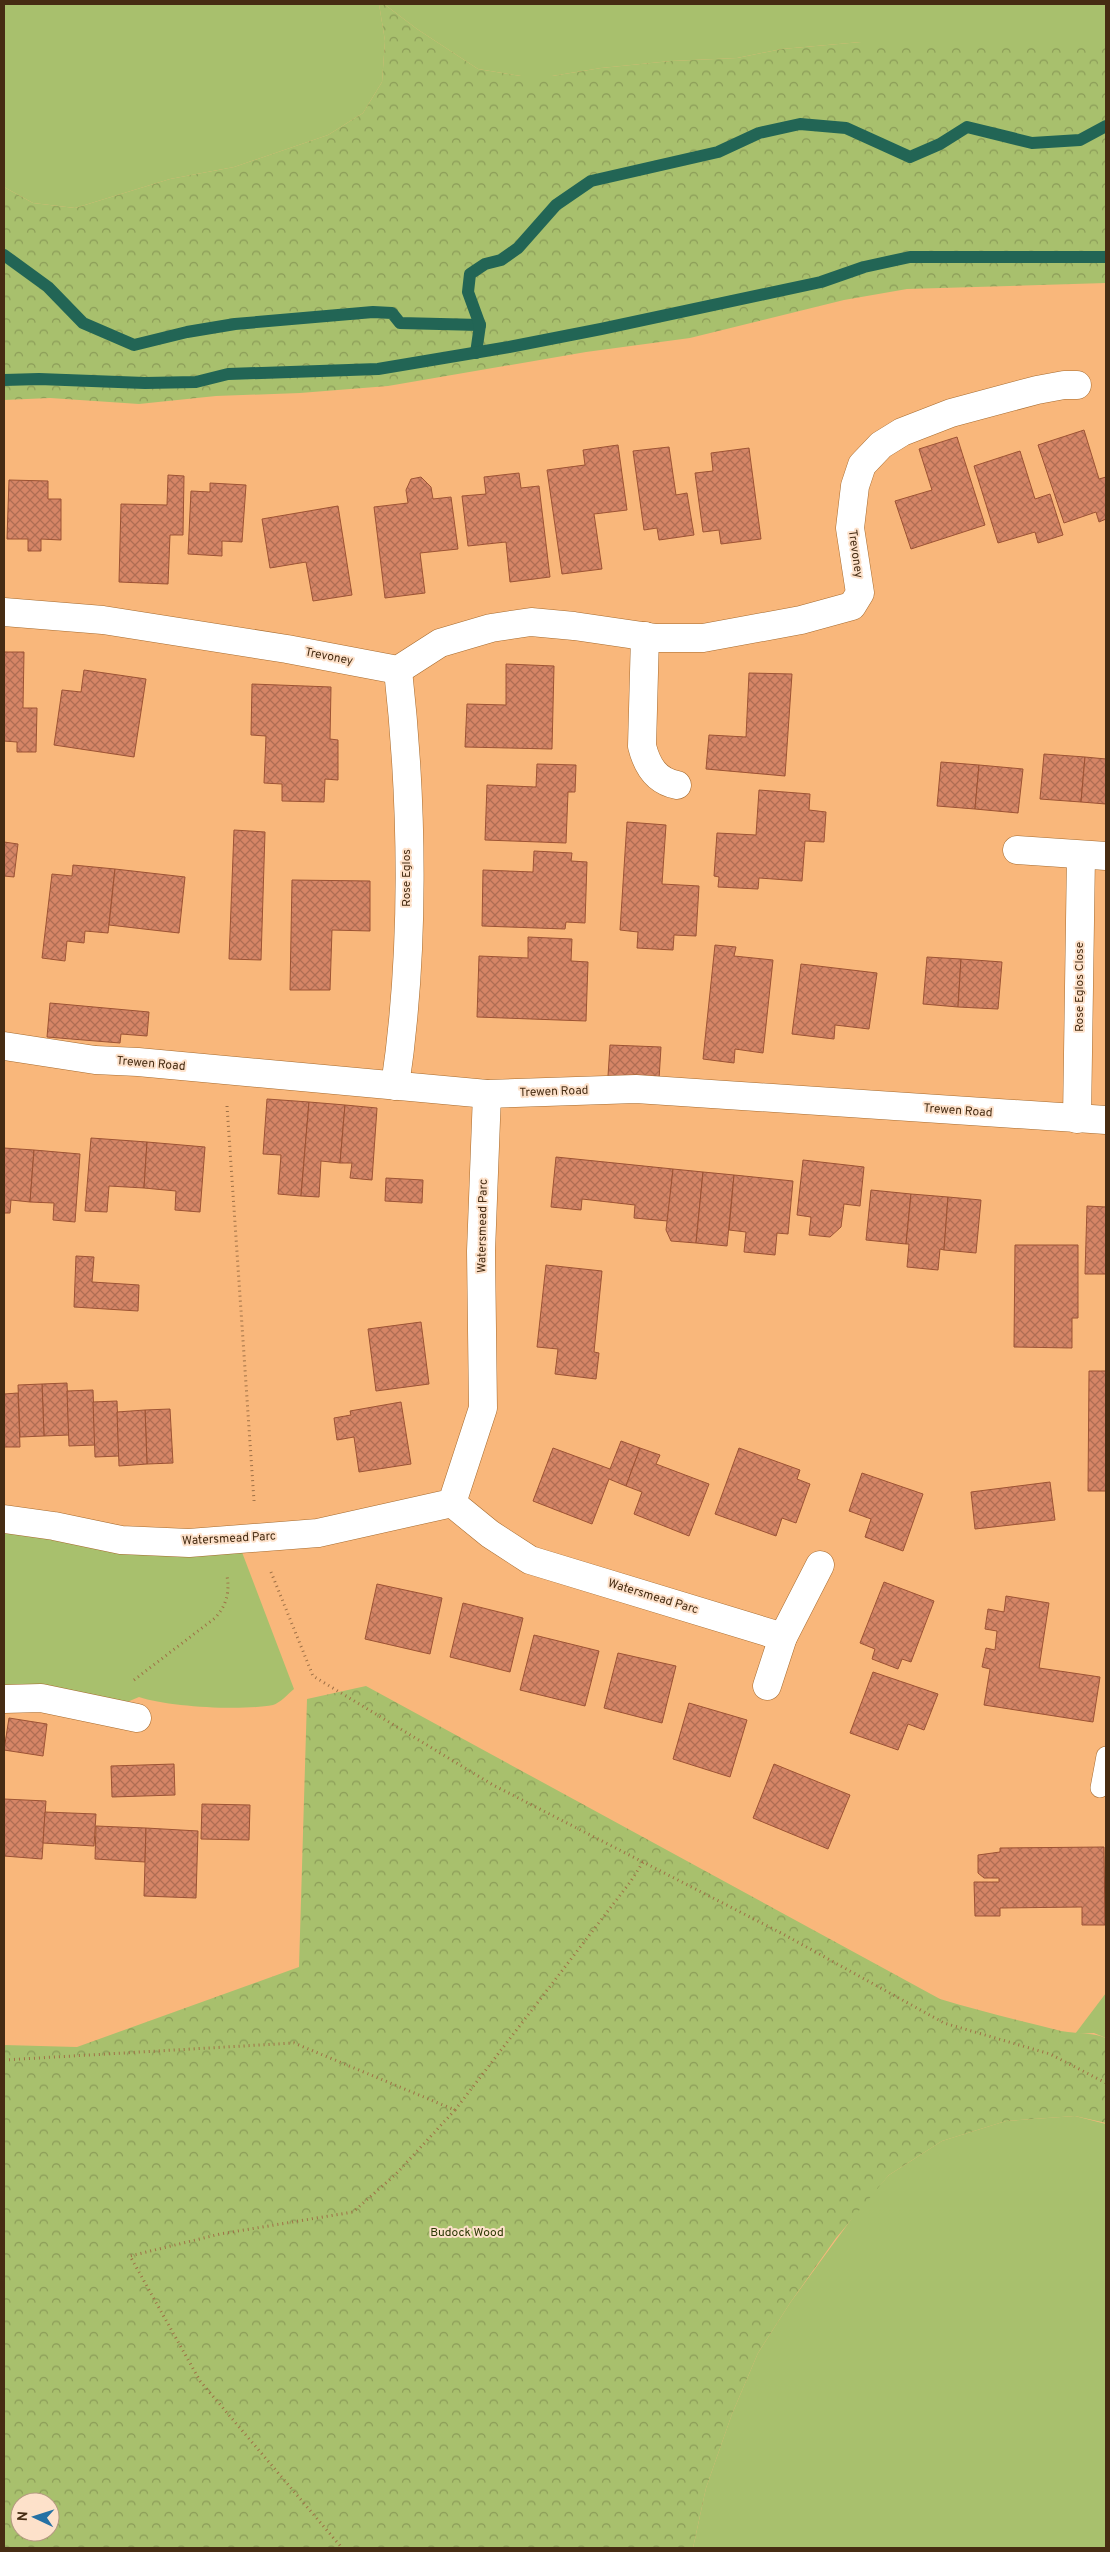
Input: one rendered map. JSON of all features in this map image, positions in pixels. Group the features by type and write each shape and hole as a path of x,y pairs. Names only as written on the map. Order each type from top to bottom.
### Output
{"street":[{"name":"Trevoney","path":"4,612 103,620 287,649 398,670 440,643 491,628 531,622 645,636 703,638 801,620 852,606 860,593 850,528 854,493 862,465 881,445 902,432 951,413 1037,390 1064,385 1077,385"},
{"path":"645,636 642,746 646,762 655,774 666,782 677,785"},
{"name":"Rose Eglos","path":"395,1086 402,1040 406,988 408,881 406,774 398,670"},
{"name":"Rose Eglos Close","path":"1017,850 1094,856 1077,1119"},
{"name":"Trewen Road","path":"4,1046 94,1060 138,1062 487,1094 636,1089 1106,1120"},
{"name":"Watersmead Parc","path":"452,1503 483,1408 481,1251 487,1094"},
{"name":"Watersmead Parc","path":"4,1519 54,1526 121,1540 189,1543 318,1533 452,1503"},
{"name":"Watersmead Parc","path":"452,1503 490,1534 530,1560 783,1636"},
{"path":"767,1686 783,1636 820,1565"},
{"path":"4,1699 41,1698 124,1716"}],"lane":[{"path":"1100,1788 1106,1756"}],"path":[{"path":"224,1071 257,1538 313,1676 493,1785 783,1934 944,2023 1050,2054 1106,2083"},
{"path":"124,1716 119,1692 215,1618 224,1608 228,1593 228,1580 221,1541"},
{"path":"342,2548 200,2381 130,2256 220,2234 353,2212 396,2174 455,2110 631,1881 643,1862"},
{"path":"4,2060 294,2043 455,2110"}],"green space":[{"path":"4,4 379,4 385,41 382,82 363,113 328,135 234,167 170,179 75,208 33,203 4,187"},
{"path":"379,4 384,4 417,29 478,69 521,76 552,76 601,68 671,61 737,58 782,49 861,42 1106,42 1106,283 907,289 844,300 690,338 586,352 388,386 300,393 216,396 139,404 50,398 4,400 4,187 33,203 75,208 170,179 234,167 328,135 363,113 382,82 385,41"},
{"path":"384,4 1106,4 1106,42 861,42 782,49 737,58 671,61 601,68 552,76 521,76 478,69 417,29"},
{"path":"4,1525 240,1547 294,1689 276,1704 243,1708 186,1706 139,1697 120,1705 4,1690"},
{"name":"Budock Wood","path":"366,1686 940,1999 1061,2031 1106,2038 1106,2123 1075,2116 1006,2121 942,2141 889,2175 836,2238 790,2303 758,2353 732,2414 706,2488 693,2548 4,2548 4,2045 77,2047 299,1967 307,1699"},
{"path":"1106,1993 1106,2038 1094,2033 1075,2034"},
{"path":"1075,2116 1106,2124 1106,2548 693,2548 706,2488 732,2414 758,2353 790,2303 861,2206 889,2175 942,2141 1006,2121"}],"building":[{"path":"1084,430 1099,479 1106,477 1106,519 1099,522 1096,512 1064,523 1038,445"},
{"path":"957,437 985,525 911,549 895,501 932,490 919,449"},
{"path":"618,445 627,510 594,514 602,569 562,574 547,470 585,465 583,450"},
{"path":"669,447 676,495 687,493 694,535 659,540 657,528 644,530 633,451"},
{"path":"749,448 761,539 721,544 719,530 703,532 695,473 713,471 711,453"},
{"path":"1020,451 1035,499 1050,494 1063,535 1038,543 1035,532 998,543 974,466"},
{"path":"519,473 521,488 539,486 550,577 510,582 506,542 468,546 462,496 486,494 484,477"},
{"path":"168,475 184,476 183,535 170,535 168,584 119,582 121,504 167,505"},
{"path":"421,477 431,487 433,499 451,497 458,549 420,553 425,593 385,598 374,507 408,503 406,490 411,479"},
{"path":"9,480 48,481 48,499 61,499 61,540 41,539 41,551 28,551 28,539 7,539"},
{"path":"210,483 246,485 242,542 222,541 222,556 188,554 191,491 210,492"},
{"path":"338,506 352,595 313,601 306,562 270,568 262,519"},
{"path":"4,652 24,652 23,708 37,708 36,752 17,752 17,742 4,741"},
{"path":"506,664 554,666 552,749 465,747 467,704 506,705"},
{"path":"84,670 146,679 134,757 54,745 62,690 81,692"},
{"path":"749,673 792,674 785,776 706,769 709,735 746,737"},
{"path":"252,684 331,687 330,739 338,740 338,780 325,779 324,802 282,801 282,784 264,783 266,736 251,735"},
{"path":"1044,754 1085,757 1081,802 1040,799"},
{"path":"1085,757 1106,759 1106,804 1081,802"},
{"path":"941,762 979,765 975,809 937,806"},
{"path":"537,764 576,765 575,792 568,792 566,843 485,840 487,785 536,787"},
{"path":"979,765 1023,769 1018,813 975,809"},
{"path":"759,790 810,794 809,810 826,812 824,842 805,841 802,881 759,878 758,889 718,887 719,877 714,876 717,833 756,835"},
{"path":"627,822 666,825 662,884 699,886 696,936 674,935 673,950 637,948 638,932 620,930"},
{"path":"234,830 265,832 261,960 229,959"},
{"path":"4,842 18,844 14,877 4,876"},
{"path":"534,851 572,853 571,861 587,862 585,923 566,922 565,929 482,926 483,870 533,872"},
{"path":"73,865 115,869 108,933 85,931 84,943 67,941 65,961 42,958 52,874 72,876"},
{"path":"115,869 185,877 179,933 109,925"},
{"path":"292,880 370,881 370,931 332,930 330,990 290,990"},
{"path":"528,937 572,939 571,961 588,962 586,1021 477,1017 479,956 528,958"},
{"path":"715,945 736,947 734,956 773,960 763,1053 735,1049 734,1063 703,1059"},
{"path":"927,957 961,959 958,1007 923,1004"},
{"path":"961,959 1002,962 998,1009 958,1007"},
{"path":"801,964 877,973 869,1029 835,1025 834,1039 792,1034"},
{"path":"50,1003 149,1012 147,1036 121,1034 120,1043 47,1037"},
{"path":"610,1045 661,1047 659,1079 608,1076"},
{"path":"267,1099 309,1102 301,1196 278,1194 281,1155 263,1154"},
{"path":"309,1102 345,1105 340,1163 321,1161 319,1197 301,1196"},
{"path":"345,1105 377,1108 372,1180 350,1178 352,1163 340,1163"},
{"path":"91,1138 147,1142 144,1188 109,1186 107,1212 85,1211"},
{"path":"147,1142 205,1147 200,1212 175,1210 176,1191 144,1188"},
{"path":"4,1148 34,1150 30,1202 11,1200 10,1213 4,1213"},
{"path":"34,1150 80,1154 75,1222 53,1220 54,1203 30,1202"},
{"path":"556,1157 673,1169 668,1221 634,1218 635,1205 582,1199 581,1210 551,1207"},
{"path":"803,1160 864,1167 860,1206 844,1204 841,1227 830,1237 809,1235 811,1217 797,1215"},
{"path":"673,1169 703,1172 696,1243 671,1241 666,1230"},
{"path":"703,1172 734,1175 727,1246 696,1243"},
{"path":"734,1175 793,1181 788,1234 777,1233 775,1255 744,1252 746,1232 729,1230"},
{"path":"386,1178 423,1180 422,1203 385,1201"},
{"path":"871,1190 911,1194 906,1244 866,1240"},
{"path":"911,1194 948,1197 944,1250 940,1249 938,1270 907,1267 909,1244 906,1244"},
{"path":"948,1197 981,1200 976,1253 944,1250"},
{"path":"1087,1206 1106,1207 1106,1274 1085,1274"},
{"path":"1015,1245 1078,1245 1078,1318 1072,1318 1072,1348 1014,1347"},
{"path":"76,1256 94,1257 92,1282 139,1285 138,1311 74,1307"},
{"path":"546,1265 602,1271 594,1352 599,1353 596,1379 555,1374 558,1349 537,1347"},
{"path":"421,1322 429,1384 376,1391 368,1329"},
{"path":"1089,1371 1106,1371 1106,1491 1088,1491"},
{"path":"67,1383 69,1435 44,1436 42,1384"},
{"path":"42,1384 44,1436 20,1437 18,1385"},
{"path":"93,1390 95,1445 69,1446 67,1391"},
{"path":"18,1393 20,1447 4,1447 4,1394"},
{"path":"117,1401 119,1456 95,1457 93,1402"},
{"path":"401,1402 411,1464 359,1472 354,1437 337,1440 334,1418 351,1415 350,1411"},
{"path":"170,1409 173,1463 147,1464 145,1410"},
{"path":"145,1410 147,1464 119,1466 117,1412"},
{"path":"621,1441 640,1448 626,1486 609,1479 592,1524 533,1501 553,1448 610,1469"},
{"path":"640,1448 660,1455 656,1464 709,1484 689,1536 634,1514 642,1492 626,1486"},
{"path":"739,1448 800,1470 797,1479 810,1484 796,1523 782,1518 776,1536 715,1514"},
{"path":"862,1473 923,1494 903,1551 865,1537 871,1519 849,1511"},
{"path":"1050,1482 1055,1520 975,1529 971,1492"},
{"path":"884,1582 934,1601 911,1662 902,1659 898,1669 872,1659 875,1649 860,1643"},
{"path":"377,1584 442,1598 430,1654 365,1639"},
{"path":"1006,1596 1049,1603 1039,1668 1100,1677 1093,1722 984,1705 990,1669 982,1667 986,1648 995,1650 997,1631 985,1629 988,1609 1004,1612"},
{"path":"463,1603 523,1618 510,1672 450,1657"},
{"path":"534,1635 599,1651 585,1706 520,1690"},
{"path":"618,1653 676,1666 662,1723 604,1708"},
{"path":"873,1672 938,1694 924,1730 908,1724 898,1750 850,1733"},
{"path":"689,1703 747,1720 730,1777 673,1759"},
{"path":"9,1718 47,1724 43,1756 4,1750"},
{"path":"174,1764 175,1795 112,1797 111,1766"},
{"path":"774,1764 850,1795 828,1849 753,1818"},
{"path":"4,1799 46,1801 42,1859 4,1856"},
{"path":"202,1804 250,1805 249,1840 201,1839"},
{"path":"45,1812 96,1814 94,1846 43,1843"},
{"path":"96,1826 146,1828 145,1862 95,1859"},
{"path":"146,1828 198,1831 196,1898 144,1896"},
{"path":"1104,1847 1105,1925 1082,1925 1082,1907 1000,1908 1000,1916 975,1916 974,1882 999,1882 999,1878 984,1878 978,1873 978,1855 1000,1852 1000,1848"}],"waterway":[{"path":"476,353 480,325 468,292 470,274 485,264 501,260 518,248 556,205 591,181 718,152 759,133 800,124 846,128 910,157 940,144 967,127 1032,143 1080,140 1106,126"},
{"path":"4,255 48,287 83,323 134,345 187,332 235,324 373,312 392,313 400,323 480,325"},
{"path":"4,380 39,379 145,383 196,382 228,374 378,369 601,329 821,282 864,267 910,257 1106,257"}]}
